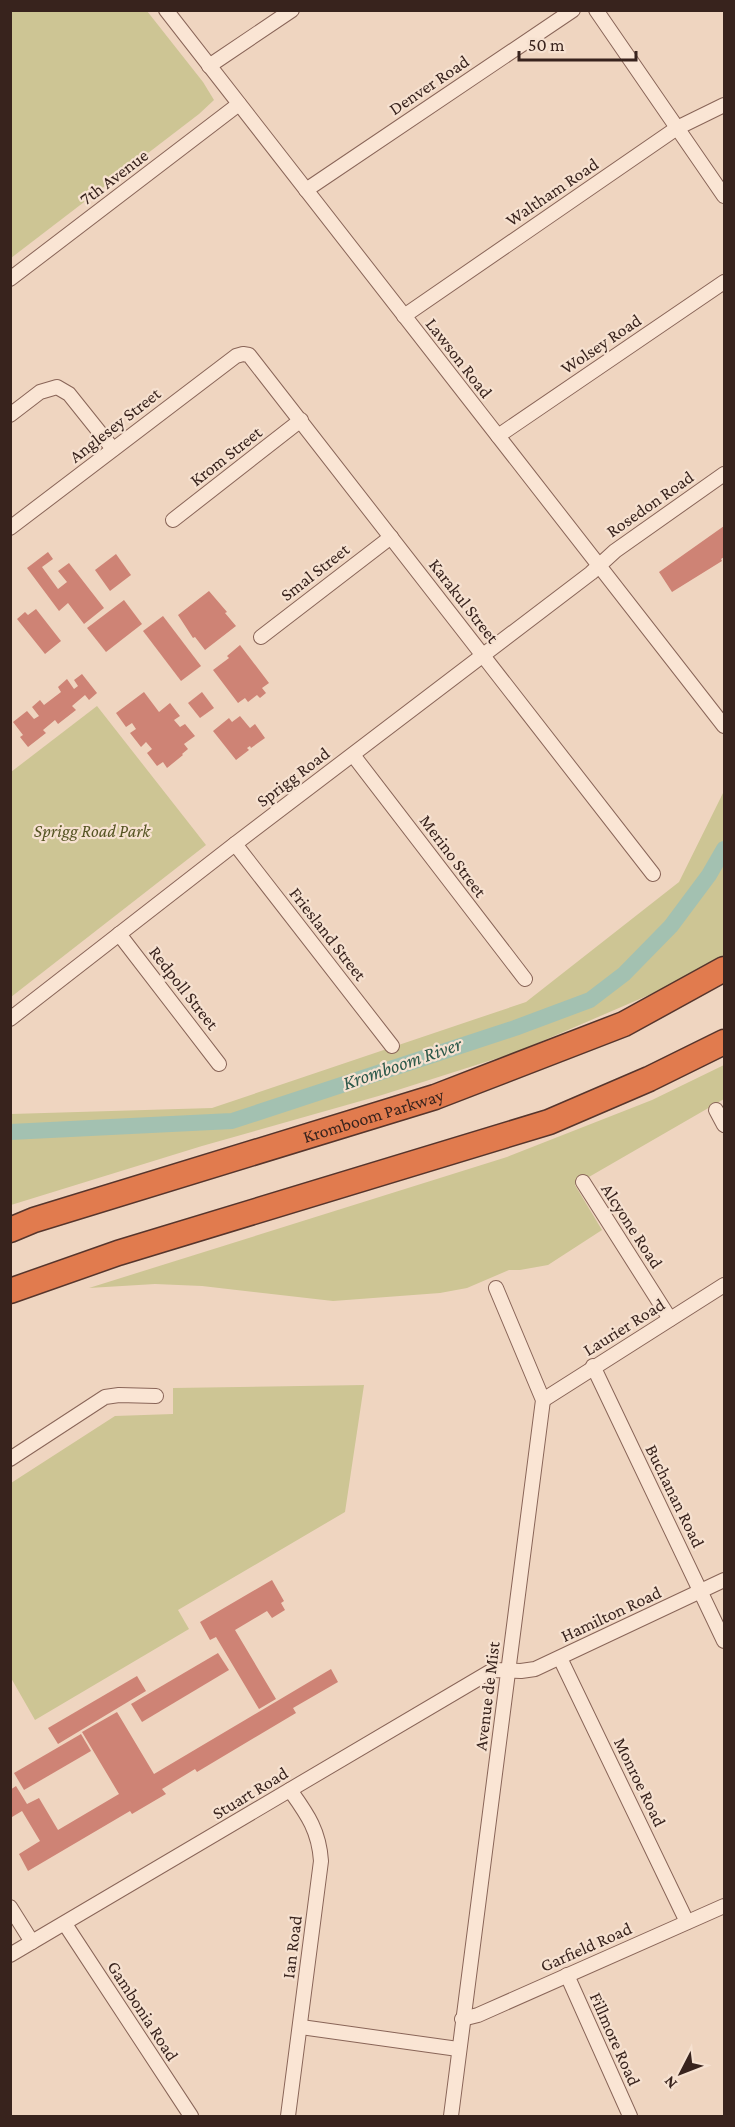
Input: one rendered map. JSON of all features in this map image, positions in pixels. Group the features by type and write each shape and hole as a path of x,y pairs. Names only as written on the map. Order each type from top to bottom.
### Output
{"highway":[{"name":"Kromboom Parkway","path":"10,1230 22,1221 435,1097 624,1024 724,969"},
{"path":"10,1291 130,1249 549,1122 649,1079 724,1042"}],"street":[{"name":"Lawson Road","path":"166,10 724,726"},
{"path":"209,66 292,10"},
{"name":"Denver Road","path":"306,190 573,10"},
{"path":"596,10 724,196"},
{"name":"7th Avenue","path":"10,279 239,104"},
{"name":"Waltham Road","path":"404,316 677,128 724,105"},
{"name":"Wolsey Road","path":"498,436 724,282"},
{"name":"Karakul Street","path":"243,354 252,356 653,874"},
{"name":"Anglesey Street","path":"10,528 236,356 243,354"},
{"path":"10,415 40,392 57,387 69,394 113,449"},
{"name":"Krom Street","path":"173,520 301,420"},
{"name":"Rosedon Road","path":"598,566 615,551 724,474"},
{"name":"Smal Street","path":"261,637 392,537"},
{"name":"Sprigg Road","path":"10,1019 598,566"},
{"name":"Merino Street","path":"353,755 525,979"},
{"name":"Friesland Street","path":"235,844 392,1046"},
{"name":"Redpoll Street","path":"119,934 219,1064"},
{"path":"716,1110 724,1125"},
{"name":"Alcyone Road","path":"583,1182 670,1319"},
{"name":"Avenue de Mist","path":"451,2116 543,1400 496,1288"},
{"name":"Laurier Road","path":"543,1400 593,1366 723,1288"},
{"name":"Buchanan Road","path":"593,1366 724,1641"},
{"path":"10,1459 105,1397 156,1396"},
{"name":"Hamilton Road","path":"509,1669 521,1671 535,1669 724,1580"},
{"name":"Monroe Road","path":"560,1658 687,1922"},
{"name":"Stuart Road","path":"10,1955 494,1670 509,1669"},
{"name":"Ian Road","path":"288,2116 321,1853 316,1830 290,1790"},
{"path":"10,1906 32,1942"},
{"name":"Garfield Road","path":"462,2019 478,2015 724,1906"},
{"name":"Gambonia Road","path":"65,1924 190,2116"},
{"name":"Fillmore Road","path":"567,1976 630,2116"},
{"path":"301,2026 458,2049"}],"green space":[{"path":"11,10 147,11 203,82 214,100 199,114 11,258"},
{"name":"Sprigg Road Park","path":"97,706 206,845 11,997 11,772"},
{"path":"724,791 724,958 649,995 517,1052 382,1095 202,1146 11,1205 11,1114 212,1108 526,1002 679,882"},
{"path":"724,1065 724,1099 575,1185 602,1230 548,1265 509,1270 467,1288 440,1293 333,1301 202,1286 155,1284 89,1288 507,1157 652,1100"},
{"path":"364,1385 345,1512 178,1610 189,1629 35,1720 11,1678 11,1483 115,1416 173,1414 173,1388"}],"building":[{"path":"724,526 722,561 672,592 659,572"},
{"path":"48,552 53,559 42,567 58,589 67,582 58,571 69,563 104,608 84,624 68,603 59,611 27,568"},
{"path":"116,554 131,575 110,591 95,570"},
{"path":"209,591 236,626 205,650 195,637 193,638 178,615"},
{"path":"124,600 142,624 106,652 87,628"},
{"path":"36,609 61,641 45,654 17,619 25,612 28,615"},
{"path":"163,616 201,666 181,681 143,631"},
{"path":"240,645 269,683 262,688 266,693 260,698 257,695 248,702 245,698 238,703 213,670 229,658 227,656"},
{"path":"82,674 97,693 89,700 85,695 72,706 76,710 58,724 55,720 43,730 46,733 28,747 20,737 23,735 13,722 27,711 34,719 39,716 32,707 40,700 44,705 61,692 58,687 67,679 74,689 78,686 74,680"},
{"path":"144,692 159,712 170,703 180,716 174,720 180,727 185,724 195,736 184,744 188,749 183,755 167,768 163,762 157,766 147,753 152,749 146,742 141,747 130,733 136,729 132,723 126,727 116,713"},
{"path":"202,692 214,708 200,718 188,703"},
{"path":"240,716 250,728 255,724 265,738 251,748 250,746 247,748 249,750 236,760 213,731 229,718 232,722"},
{"path":"272,1580 284,1601 281,1603 285,1610 272,1618 267,1611 235,1630 276,1699 259,1709 216,1637 210,1640 200,1622"},
{"path":"218,1653 229,1670 142,1722 131,1704"},
{"path":"331,1669 338,1682 293,1708 296,1713 197,1772 195,1769 162,1789 166,1794 132,1814 130,1811 28,1871 19,1854 40,1841 22,1811 12,1817 10,1815 10,1790 16,1786 27,1804 39,1798 58,1830 119,1794 82,1732 117,1712 154,1774"},
{"path":"137,1676 146,1691 58,1744 48,1728"},
{"path":"81,1734 91,1751 24,1790 14,1773"}],"waterway":[{"name":"Kromboom River","path":"10,1132 232,1121 515,1028 590,1000 624,974 671,926 709,875 724,849"}]}
